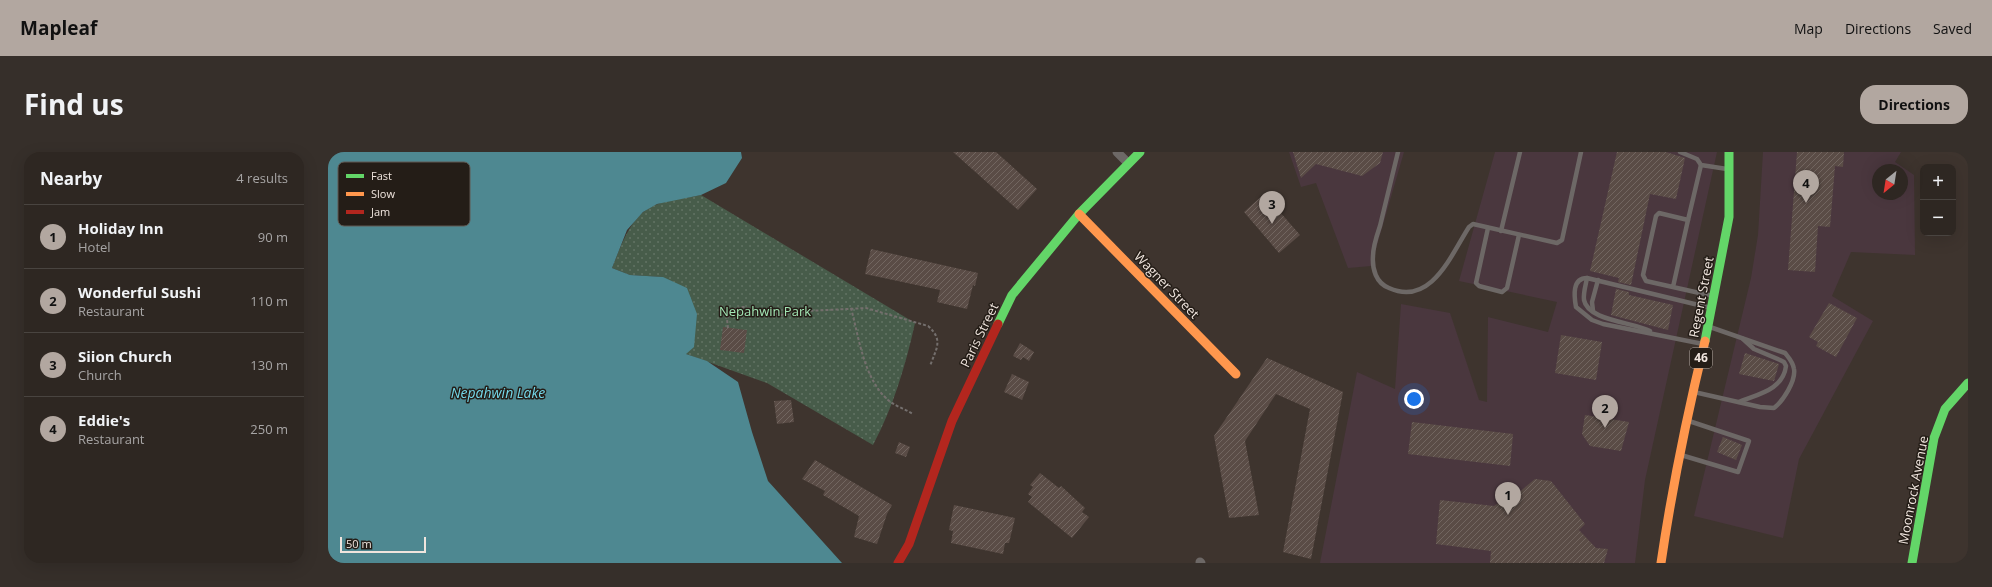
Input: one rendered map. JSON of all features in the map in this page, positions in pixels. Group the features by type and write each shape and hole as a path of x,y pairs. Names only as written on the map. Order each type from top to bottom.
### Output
{"main road":[{"name":"Paris Street","path":"898,563 909,544 952,421 1012,295 1078,214 1140,152"},
{"name":"Regent Street","path":"1662,563 1679,454 1709,327 1729,217 1729,152"},
{"name":"Wagner Street","path":"1078,214 1236,374"},
{"name":"Moonrock Avenue","path":"1912,563 1934,438 1946,409 1968,383"}],"street":[{"path":"1117,152 1128,163"}],"lane":[{"path":"1398,152 1372,254 1374,273 1387,287 1394,290 1409,292 1418,291 1429,285 1438,276 1469,227 1473,224 1557,243 1562,240 1581,152"},
{"path":"1501,231 1520,152"},
{"path":"1673,287 1701,165 1697,159 1680,152"},
{"path":"1701,165 1729,169"},
{"path":"1688,220 1659,213 1656,216 1643,275 1646,281 1715,297"},
{"path":"1488,228 1476,283 1479,286 1502,292 1507,288 1518,234"},
{"path":"1705,344 1603,324 1583,314 1576,307 1574,294 1577,283 1583,278 1587,278 1713,308"},
{"path":"1587,278 1584,298 1585,303 1593,312 1606,319 1641,326 1654,333"},
{"path":"1593,312 1592,302 1598,280"},
{"path":"1693,392 1766,408 1774,408 1786,396 1794,371 1792,361 1785,353 1709,327"},
{"path":"1739,402 1776,386 1782,380 1786,366 1784,362 1754,349 1741,337"},
{"path":"1679,454 1738,472 1749,441 1686,420"}],"path":[{"path":"728,328 727,319 732,310 743,307 780,315 808,310 866,308 895,315 928,326 936,333 938,342 930,366"},
{"path":"851,308 869,370 878,389 889,401 913,414"}],"shaded area":[{"path":"1289,152 1404,152 1371,266 1348,268 1316,183 1301,187"},
{"path":"1495,152 1717,152 1645,480 1635,563 1320,563 1357,372 1395,389 1401,304 1450,313 1479,400 1487,402 1488,317 1548,332 1557,302 1459,281"},
{"path":"1763,152 1901,152 1895,162 1898,164 1872,164 1872,200 1908,200 1908,171 1914,175 1915,255 1851,252 1832,296 1873,321 1799,459 1783,538 1694,516 1751,278 1758,235"}],"green space":[{"name":"Nepahwin Park","path":"701,195 915,323 893,401 873,445 767,383 686,354 663,277 630,275 612,268 629,230 641,214 658,204"}],"water":[{"name":"Nepahwin Lake","path":"328,152 741,152 742,158 726,183 701,195 657,204 643,212 627,230 612,268 630,275 663,277 687,288 697,314 694,347 686,354 707,361 738,382 768,481 842,563 328,563"}],"building":[{"path":"953,152 996,152 1037,189 1018,210"},
{"path":"1293,152 1383,152 1380,163 1362,176 1316,164 1301,178"},
{"path":"1617,152 1666,152 1685,158 1676,199 1650,194 1631,285 1618,282 1619,278 1590,271"},
{"path":"1797,152 1844,152 1843,167 1835,166 1830,227 1818,226 1815,272 1788,270"},
{"path":"1264,194 1300,235 1279,253 1244,212"},
{"path":"871,249 978,273 975,286 973,285 967,309 937,302 940,290 865,274"},
{"path":"1616,289 1629,292 1629,295 1673,305 1668,330 1611,315"},
{"path":"1829,303 1857,318 1836,357 1816,346 1818,342 1809,337"},
{"path":"723,327 747,330 744,353 720,350"},
{"path":"1561,335 1602,342 1596,380 1555,373"},
{"path":"1020,343 1034,352 1029,361 1023,357 1021,360 1013,356"},
{"path":"1745,353 1779,364 1774,381 1739,374"},
{"path":"1267,358 1343,392 1311,559 1283,552 1310,409 1276,394 1245,441 1259,515 1229,518 1214,436"},
{"path":"1012,374 1029,382 1022,400 1004,392"},
{"path":"791,400 794,422 777,424 774,401"},
{"path":"1585,415 1629,422 1621,451 1590,446 1582,434"},
{"path":"1412,422 1513,434 1510,466 1408,454"},
{"path":"1723,437 1742,445 1736,460 1717,452"},
{"path":"899,442 910,447 906,457 895,453"},
{"path":"815,460 892,505 887,514 877,544 854,537 859,516 823,495 825,491 802,479"},
{"path":"1040,473 1059,488 1061,486 1085,508 1082,512 1089,517 1072,538 1028,502 1032,497 1028,494 1033,487 1030,485"},
{"path":"1535,479 1551,481 1585,524 1579,530 1596,548 1608,549 1604,563 1490,563 1491,551 1436,544 1440,500 1494,506 1515,491 1518,493"},
{"path":"954,505 1015,518 1009,543 1005,543 1003,554 951,543 953,531 949,530"}],"traffic: fast":[{"path":"998,324 1012,295 1079,214 1140,152"},
{"path":"1705,341 1729,217 1729,152"},
{"path":"1912,563 1934,438 1945,409 1968,383"}],"traffic: slow":[{"path":"1079,214 1236,374"},
{"path":"1661,563 1680,452 1705,341"}],"traffic: jam":[{"path":"898,563 909,544 952,421 998,324"}],"place":[{"name":"Eddie's","path":"1806,203"},
{"name":"Siion Church","path":"1272,224"},
{"name":"Wonderful Sushi","path":"1605,428"},
{"name":"Holiday Inn","path":"1508,515"}]}
